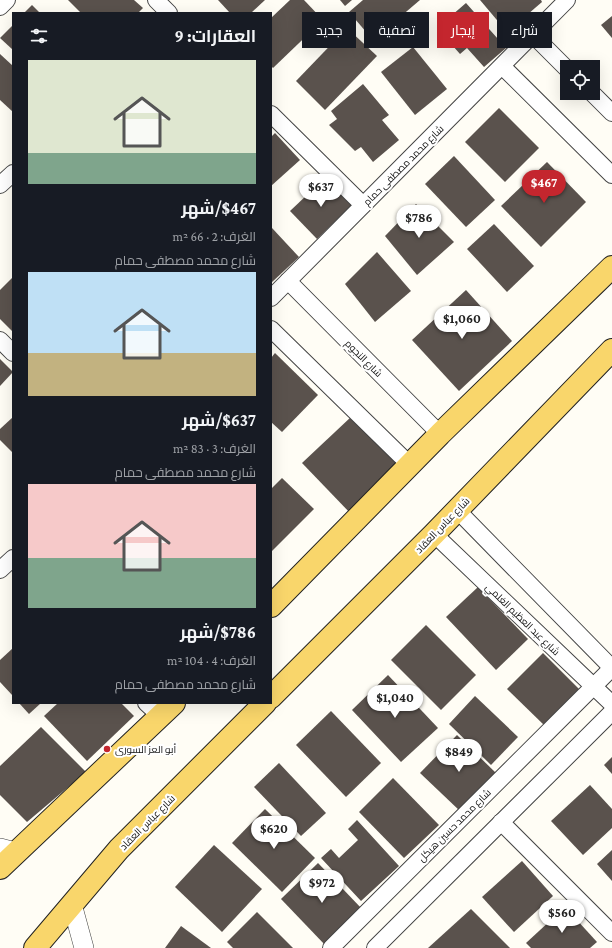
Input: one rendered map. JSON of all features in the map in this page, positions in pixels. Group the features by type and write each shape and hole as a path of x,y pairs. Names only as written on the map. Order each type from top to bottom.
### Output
{"main road":[{"path":"272,605 411,466 440,434 612,266"},
{"name":"شارع عباس العقاد","path":"272,696 434,534 612,350"},
{"name":"شارع عباس العقاد","path":"34,948 119,850 264,704"},
{"path":"0,868 8,850 160,707"}],"street":[{"path":"0,7 7,0"},
{"path":"156,0 168,12"},
{"name":"شارع محمد مصطفى حمام","path":"551,12 560,2"},
{"name":"شارع محمد مصطفى حمام","path":"272,297 519,48"},
{"path":"546,48 560,62"},
{"path":"502,66 612,175"},
{"path":"599,100 612,113"},
{"path":"272,115 363,205"},
{"path":"0,185 12,173"},
{"name":"شارع النجوم","path":"288,281 440,434"},
{"path":"272,329 411,466"},
{"path":"0,340 12,352"},
{"path":"457,510 612,668"},
{"name":"شارع عبد العظيم الغلمي","path":"434,534 612,704"},
{"name":"شارع محمد حسين هيكل","path":"342,944 612,668"},
{"path":"375,948 612,712"},
{"path":"501,822 612,933"},
{"path":"72,904 84,948"}],"building":[{"path":"68,0 134,0 143,8 139,12 80,12"},
{"path":"218,0 265,0 252,12 229,12"},
{"path":"290,0 304,0 315,12 302,12 302,40 273,68 272,17"},
{"path":"340,0 352,0 345,6"},
{"path":"363,0 420,0 406,12 364,12 364,30 356,20 356,12 349,12"},
{"path":"480,0 541,0 542,2 530,12 497,12 497,20"},
{"path":"466,3 474,12 456,12"},
{"path":"32,5 39,12 25,12"},
{"path":"612,16 612,38 601,25"},
{"path":"12,26 12,49 0,38"},
{"path":"489,29 497,38 497,48 506,48 484,67 467,48 489,48"},
{"path":"356,36 364,44 364,48 368,48 377,56 325,110 296,81 328,48 356,48"},
{"path":"412,48 414,48 447,89 415,115 381,72"},
{"path":"455,48 467,48 460,54"},
{"path":"0,54 12,65 12,111 0,100"},
{"path":"363,84 389,115 382,120 399,140 373,162 361,147 355,151 329,125 337,119 331,111"},
{"path":"499,108 539,148 505,182 465,142"},
{"path":"275,133 300,160 272,185 272,136"},
{"path":"454,156 495,200 466,227 425,184"},
{"path":"547,162 586,202 541,247 501,206"},
{"path":"326,177 352,205 317,239 290,211"},
{"path":"416,204 454,242 417,275 385,236"},
{"path":"494,224 534,266 507,292 467,249"},
{"path":"272,228 299,257 272,282"},
{"path":"377,252 411,291 375,322 345,284"},
{"path":"12,278 12,331 0,319 0,290"},
{"path":"466,290 512,341 459,391 412,340"},
{"path":"275,353 318,395 282,432 272,423 272,357"},
{"path":"0,359 12,371 12,373 0,386"},
{"path":"352,416 402,468 352,515 302,463"},
{"path":"12,418 12,452 0,440 0,429"},
{"path":"282,478 314,509 272,551 272,488"},
{"path":"478,587 528,639 496,670 446,617"},
{"path":"426,625 476,675 441,710 391,660"},
{"path":"12,649 12,695 0,682 0,660"},
{"path":"543,653 581,691 546,727 507,689"},
{"path":"388,675 438,728 401,762 352,710"},
{"path":"475,696 518,737 491,765 449,724"},
{"path":"20,704 40,704 29,714"},
{"path":"57,704 122,704 134,716 87,761 44,716"},
{"path":"331,711 381,763 346,797 296,745"},
{"path":"41,727 86,772 27,822 0,795 0,766"},
{"path":"457,735 497,774 461,812 420,773"},
{"path":"612,757 612,774 604,765"},
{"path":"279,763 326,813 301,836 254,787"},
{"path":"393,778 439,825 404,858 359,812"},
{"path":"590,785 612,809 612,828 583,855 551,821"},
{"path":"265,809 315,858 282,892 232,843"},
{"path":"357,820 399,866 361,901 321,858 331,849 339,858 358,840 348,829"},
{"path":"214,845 262,889 222,932 175,887"},
{"path":"612,850 612,881 597,864"},
{"path":"522,861 553,896 514,932 482,897"},
{"path":"318,863 363,910 326,946 281,899"},
{"path":"565,907 597,942 590,948 531,948 526,943"},
{"path":"471,909 510,948 428,948"},
{"path":"257,912 293,948 233,948 227,942"},
{"path":"181,926 211,948 165,948"}],"place":[{"name":"أبو العز السورى","path":"107,749"}]}
